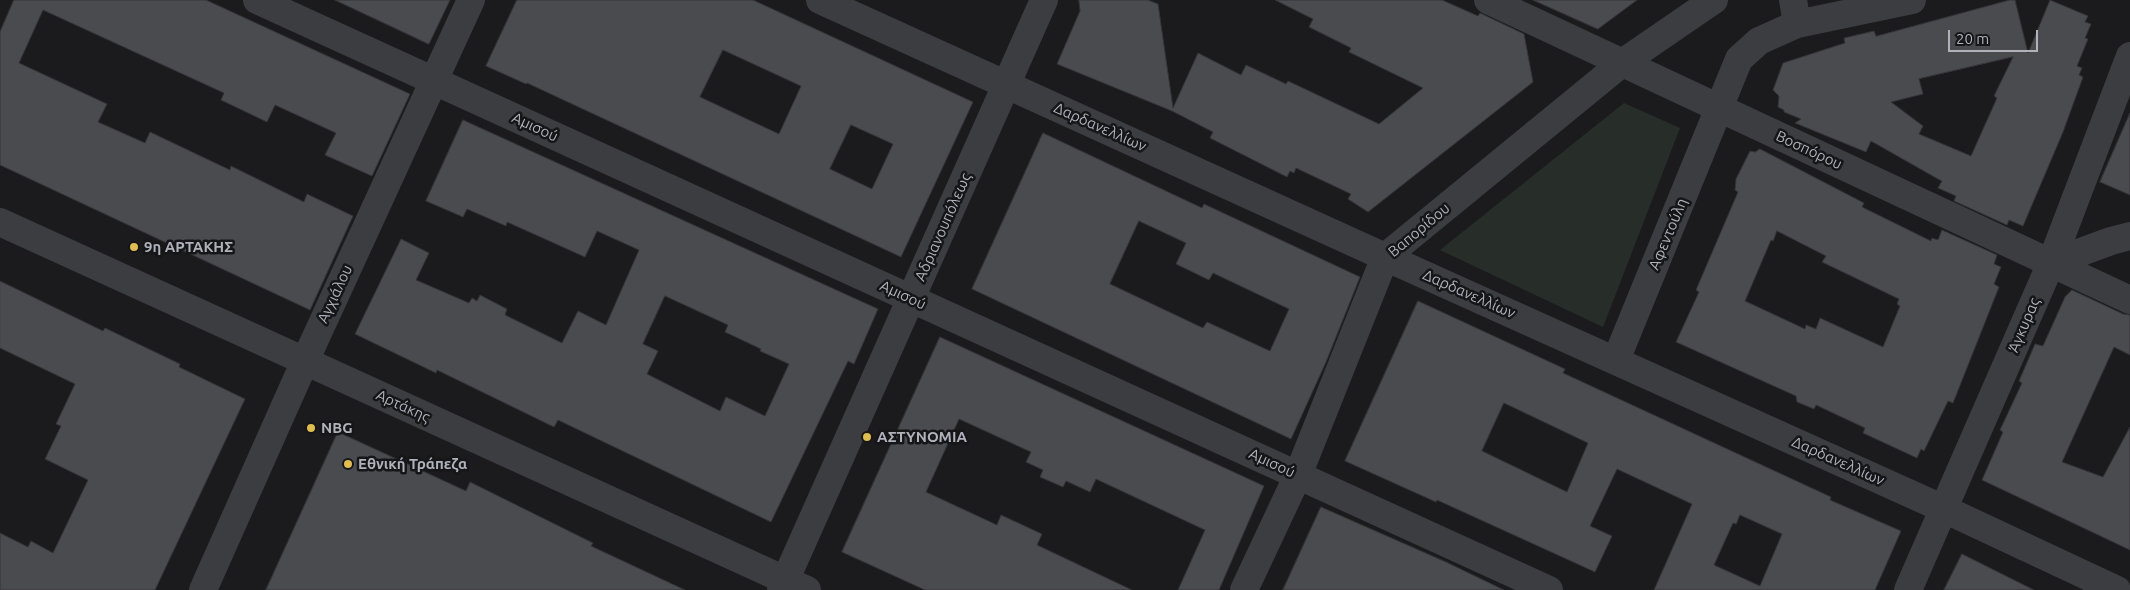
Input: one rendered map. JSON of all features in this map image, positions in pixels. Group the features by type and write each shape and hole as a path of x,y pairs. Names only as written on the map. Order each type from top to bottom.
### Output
{"street":[{"name":"Αμισού","path":"257,0 1549,590"},
{"name":"Αγχιάλου","path":"203,590 305,361 471,0"},
{"name":"Δαρδανελλίων","path":"820,0 1944,509 2117,590"},
{"name":"Αδριανουπόλεως","path":"791,587 911,299 1044,0"},
{"name":"Βοσπόρου","path":"1488,0 2130,300"},
{"name":"Βαπορίδου","path":"1244,590 1298,475 1385,257 1622,63 1714,0"},
{"name":"Αφεντούλη","path":"1616,360 1739,59 1795,12 1912,0"},
{"name":"Άγκυρας","path":"1908,590 2051,263 2130,56"},
{"name":"Αρτάκης","path":"0,222 305,361 791,587"},
{"path":"2051,263 2130,236"}],"shaded area":[{"path":"1624,103 1680,128 1603,327 1440,250"}],"building":[{"path":"14,0 206,0 410,94 372,176 325,155 336,133 275,105 267,122 221,100 224,93 43,10 19,63 107,104 98,122 145,143 150,132 230,170 231,166 304,202 307,194 353,216 310,310 0,165 0,32"},
{"path":"335,0 450,0 429,44"},
{"path":"517,0 753,0 973,102 901,257 527,83 486,66","holes":["723,50 801,86 779,134 700,97","851,125 893,144 872,189 830,169"]},
{"path":"1079,0 1148,0 1158,4 1173,108 1198,53 1241,75 1246,65 1286,84 1288,81 1379,124 1423,88 1349,52 1351,48 1309,27 1313,19 1275,0 1442,0 1478,16 1480,13 1524,34 1533,82 1368,212 1348,199 1351,194 1296,168 1294,173 1290,171 1287,177 1210,138 1213,132 1172,111 1057,64 1080,11"},
{"path":"1533,0 1637,0 1598,29"},
{"path":"2015,0 2028,53 2050,0 2088,16 2085,22 2091,24 2085,38 2088,39 2077,66 2082,68 2079,75 2083,77 2063,132 2023,226 2009,220 2007,225 1954,201 1956,196 1938,188 1942,181 1871,141 1866,152 1795,123 1801,119 1784,112 1784,110 1778,107 1779,96 1773,90 1783,63 1845,43 1844,38 1874,31 1876,36","holes":["2013,57 1994,96 1997,98 1971,156 1919,134 1923,126 1891,102 1923,94 1919,79"]},
{"path":"2130,113 2130,195 2100,182"},
{"path":"463,120 878,309 854,364 848,361 771,522 558,420 554,427 437,370 436,373 355,334 401,239 429,253 416,280 469,303 472,298 477,301 480,295 507,309 505,315 562,343 578,311 606,325 639,250 597,231 585,257 507,222 506,226 467,209 463,217 426,201","holes":["665,296 728,325 725,332 789,364 765,416 726,397 720,411 647,374 658,351 643,344"]},
{"path":"1043,133 1202,208 1204,204 1360,277 1326,362 1291,439 972,289","holes":["1139,221 1186,243 1176,264 1209,280 1213,273 1289,309 1270,351 1207,322 1203,328 1110,284"]},
{"path":"1760,149 1864,203 1862,207 1931,241 1932,238 1938,240 1942,230 1997,255 1994,264 2001,267 1994,284 1999,287 1953,403 1948,401 1924,451 1921,449 1917,458 1863,433 1865,428 1816,405 1814,409 1797,402 1796,396 1676,342 1699,292 1696,290 1738,192 1735,190 1736,179 1750,151 1755,152","holes":["1777,231 1826,256 1822,262 1899,299 1897,304 1900,306 1883,347 1820,318 1816,329 1806,325 1805,329 1745,301 1771,240 1773,241"]},
{"path":"0,281 103,331 105,328 180,364 179,367 245,399 155,590 0,590 0,533 28,547 31,541 53,553 88,480 45,459 61,426 56,424 75,384 0,348"},
{"path":"2072,290 2123,314 2130,315 2130,355 2114,347 2062,462 2103,477 2130,427 2130,550 1982,480 2003,432 2000,430 2022,383 2019,381 2035,344 2043,346 2065,297"},
{"path":"1418,301 1565,369 1563,373 1831,497 1830,500 1901,531 1875,590 1654,590 1692,504 1617,469 1590,526 1612,536 1595,572 1437,500 1436,502 1345,461","holes":["1504,403 1588,443 1567,492 1482,451","1740,515 1782,534 1760,586 1714,565 1733,523 1736,524"]},
{"path":"940,337 1264,486 1219,590 1178,590 1205,530 1096,479 1090,492 1066,481 1063,487 1040,477 1043,470 1026,462 1031,452 959,419 926,492 997,525 1001,515 1042,534 1037,545 1132,590 925,590 842,552"},
{"path":"338,432 466,491 470,482 593,543 591,546 685,590 266,590"},
{"path":"1321,507 1446,562 1504,590 1283,590"},
{"path":"1962,554 2034,590 1944,590"}],"place":[{"name":"9η ΑΡΤΑΚΗΣ","path":"134,247"},
{"name":"NBG","path":"311,428"},
{"name":"ΑΣΤΥΝΟΜΙΑ","path":"867,437"},
{"name":"Εθνική Τράπεζα","path":"348,464"}]}
